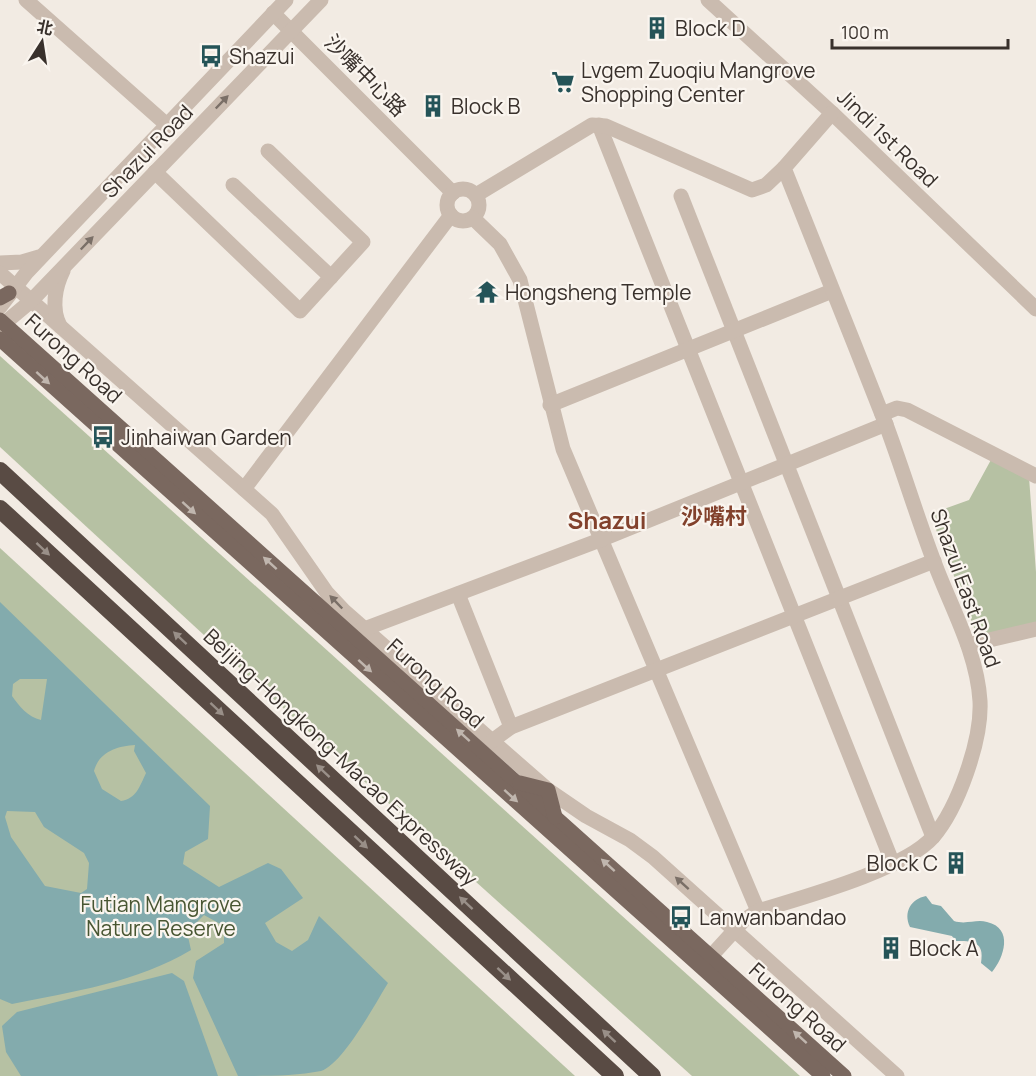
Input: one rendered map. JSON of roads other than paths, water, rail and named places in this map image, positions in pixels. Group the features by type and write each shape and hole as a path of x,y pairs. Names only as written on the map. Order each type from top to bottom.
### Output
{"highway":[{"name":"Beijing-Hongkong-Macao Expressway","path":"0,471 652,1076"},
{"path":"0,509 615,1076"}],"main road":[{"name":"Furong Road","path":"1,328 358,631 823,1076"},
{"name":"Furong Road","path":"1,328 706,962 844,1076"},
{"path":"514,781 548,790 555,818"}],"street":[{"path":"26,0 167,125"},
{"name":"Shazui Road","path":"0,307 8,292 286,0"},
{"name":"Shazui Road","path":"1,328 31,301 321,0"},
{"name":"Jindi 1st Road","path":"708,0 831,113 1036,309"},
{"name":"沙嘴中心路","path":"273,14 453,193"},
{"path":"476,195 585,128 599,125 752,190 766,185 831,113"},
{"path":"599,125 686,350 742,483 893,864"},
{"path":"155,172 300,311 363,242 268,151"},
{"name":"Shazui East Road","path":"706,962 744,920 758,911 910,857 933,837 956,799 971,757 980,718 978,682 968,645 934,561 884,419 783,168"},
{"path":"233,185 331,277"},
{"path":"451,215 448,202 453,193 462,189 476,195"},
{"path":"451,215 464,221 473,218 479,209 476,195"},
{"path":"681,196 789,464 839,599 933,837"},
{"path":"244,489 451,215"},
{"path":"473,218 500,244 520,280 563,449 758,911"},
{"path":"0,263 25,262 44,254"},
{"path":"62,328 57,318 55,300 58,282 67,264"},
{"path":"0,273 8,292 31,301 279,521 332,599 358,631 548,790 567,804 645,850 897,1076"},
{"path":"550,405 832,291"},
{"path":"358,631 600,540 789,464 884,419 897,408 907,410 1036,477"},
{"path":"492,741 511,727 934,561"},
{"path":"458,594 511,727"},
{"path":"968,645 1036,629"}],"water":[{"path":"0,602 210,806 208,839 185,852 183,864 219,887 268,863 281,869 303,898 265,923 276,942 292,951 308,940 319,916 388,983 358,1032 330,1066 321,1071 280,1075 238,1076 193,978 196,961 224,943 224,926 204,915 187,932 191,950 171,961 127,978 58,995 12,1004 0,999","holes":["20,679 47,679 41,720 28,714 12,696 13,684","135,745 134,751 146,773 134,795 121,801 102,789 94,771 96,764 104,755","7,811 35,812 44,827 84,853 89,863 87,889 81,893 45,886 11,837 5,817"]},
{"path":"926,896 932,904 941,906 954,921 987,922 1001,930 1004,937 1003,952 992,972 981,963 981,950 976,944 955,941 952,936 910,927 907,916 912,903"},
{"path":"172,973 184,981 218,1076 21,1076 6,1052 2,1026 17,1012"}],"place":[{"name":"Block D","path":"657,28"},
{"name":"Shazui","path":"211,56"},
{"name":"Lvgem Zuoqiu Mangrove Shopping Center","path":"563,82"},
{"name":"Block B","path":"433,106"},
{"name":"Hongsheng Temple","path":"487,292"},
{"name":"Jinhaiwan Garden","path":"103,437"},
{"name":"Block C","path":"956,863"},
{"name":"Lanwanbandao","path":"681,917"},
{"name":"Block A","path":"891,948"}],"district":[{"name":"沙嘴村","path":"714,516"},
{"name":"Shazui","path":"607,519"}],"park label":[{"name":"Futian Mangrove Nature Reserve","path":"161,916"}]}
